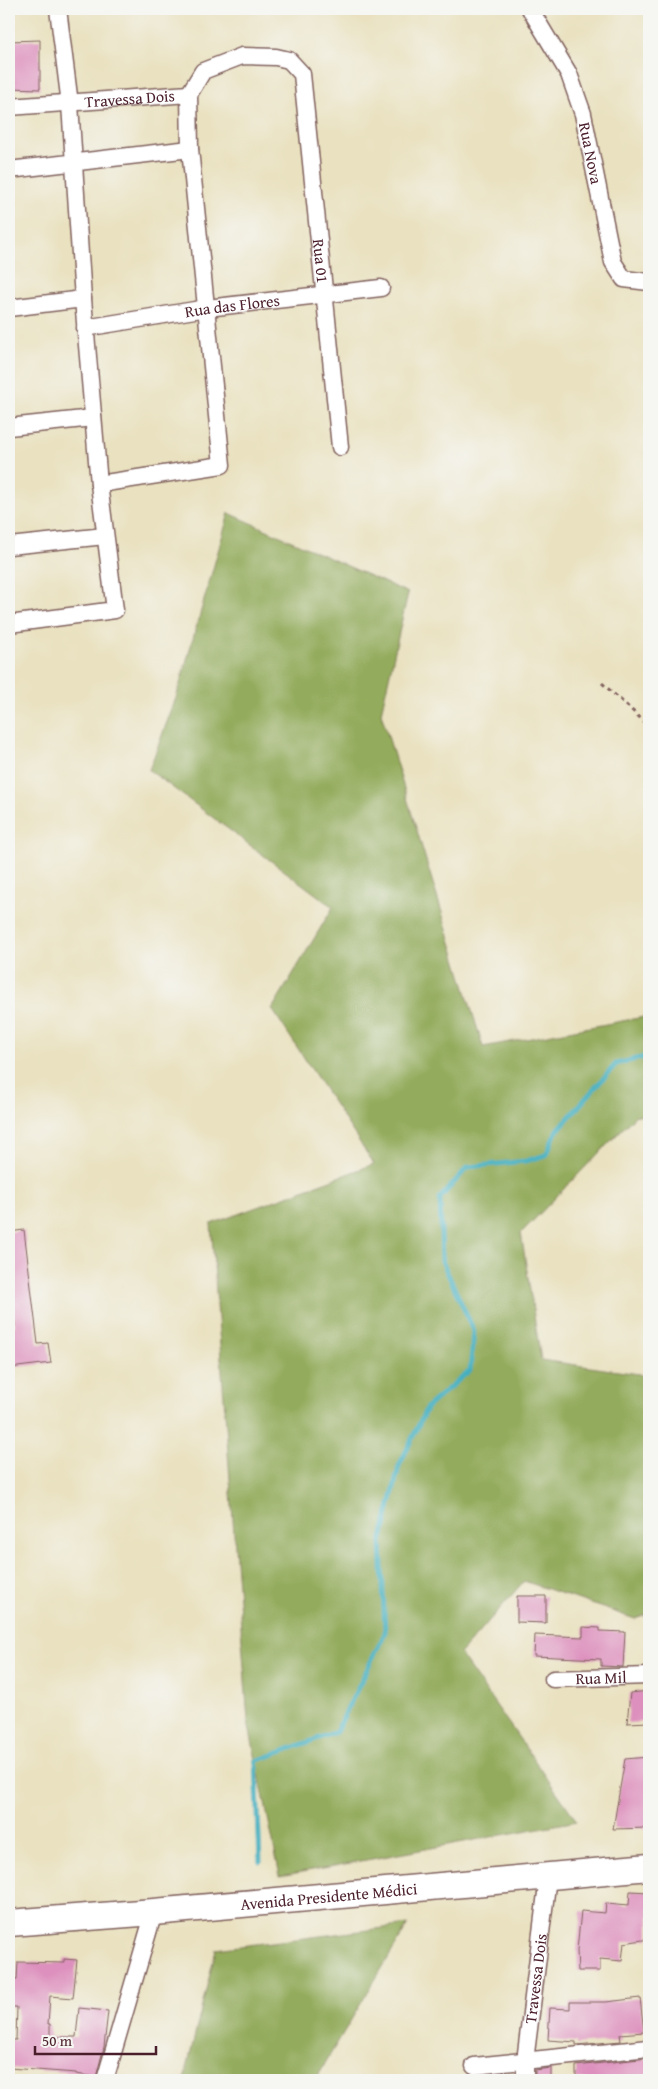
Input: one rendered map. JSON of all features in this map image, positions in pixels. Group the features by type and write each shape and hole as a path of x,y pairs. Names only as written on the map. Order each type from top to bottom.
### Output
{"main road":[{"name":"Avenida Presidente Médici","path":"9,1923 154,1912 649,1867"}],"street":[{"path":"9,624 115,610 105,536 93,418 70,104 58,9"},
{"name":"Rua Nova","path":"530,9 569,74 584,114 613,262 624,278 649,282"},
{"name":"Rua 01","path":"189,94 203,71 242,56 289,60 302,74 340,448"},
{"path":"100,484 222,465 190,149 189,94"},
{"name":"Travessa Dois","path":"9,108 189,94"},
{"path":"9,170 190,149"},
{"name":"Rua das Flores","path":"85,328 207,308 381,288"},
{"path":"9,308 83,299"},
{"path":"9,427 93,418"},
{"path":"9,546 105,536"},
{"name":"Rua Mil","path":"553,1680 649,1676"},
{"name":"Travessa Dois","path":"525,2080 525,2061 548,1877"},
{"path":"105,2080 154,1912"},
{"path":"474,2066 649,2048"}],"path":[{"path":"602,683 649,726"}],"green space":[{"path":"229,513 408,593 381,713 483,1047 649,1016 649,1117 636,1115 521,1233 541,1360 639,1374 649,1379 649,1614 635,1619 524,1581 460,1654 577,1821 280,1876 248,1721 211,1224 374,1164 272,1009 333,907 149,770 176,698"},
{"path":"408,1925 315,2080 184,2080 216,1949"}],"building":[{"path":"40,40 40,89 9,88 9,41"},
{"path":"24,1230 38,1344 48,1343 51,1363 9,1368 9,1327 15,1326 9,1262 9,1232"},
{"path":"517,1596 546,1596 546,1623 517,1622"},
{"path":"583,1627 600,1628 600,1631 625,1632 623,1667 601,1666 601,1659 534,1656 535,1635 583,1637"},
{"path":"649,1691 649,1722 627,1723 630,1693"},
{"path":"649,1757 649,1828 613,1829 625,1759"},
{"path":"630,1891 649,1892 649,1939 624,1943 622,1961 600,1959 600,1971 578,1971 577,1950 581,1911 605,1913 606,1903 629,1905"},
{"path":"64,1959 77,1960 73,1998 50,1996 48,2024 50,2024 50,2037 76,2037 79,2008 108,2011 104,2047 96,2077 76,2073 9,2068 9,2040 16,2040 17,2007 9,2007 9,1979 17,1979 18,1962 64,1963"},
{"path":"640,1998 644,2032 620,2034 621,2041 576,2045 576,2042 548,2040 550,2008 570,2009 570,2002 606,2002"},
{"path":"649,2058 649,2078 644,2080 576,2080 576,2066"},
{"path":"551,2068 551,2080 535,2080 535,2070"}],"waterway":[{"path":"260,1862 256,1761 336,1732 385,1633 381,1543 399,1466 427,1407 470,1370 474,1331 442,1261 440,1198 468,1167 526,1161 546,1155 556,1132 616,1064 649,1056"}]}
